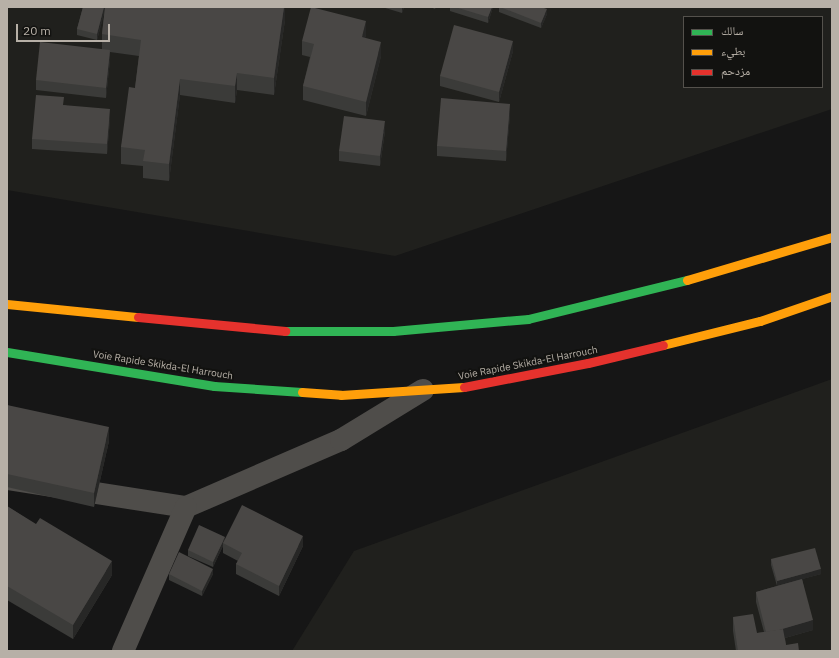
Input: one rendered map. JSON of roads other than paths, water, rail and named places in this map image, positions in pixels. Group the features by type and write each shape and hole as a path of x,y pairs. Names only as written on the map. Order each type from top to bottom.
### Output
{"highway":[{"path":"7,304 271,331 394,331 528,319 658,288 832,237"},
{"name":"Voie Rapide Skikda-El Harrouch","path":"7,352 214,386 341,395 468,387 588,363 760,321 832,296"}],"street":[{"path":"7,479 186,507 341,440 423,390"},
{"path":"123,651 186,507"}]}
